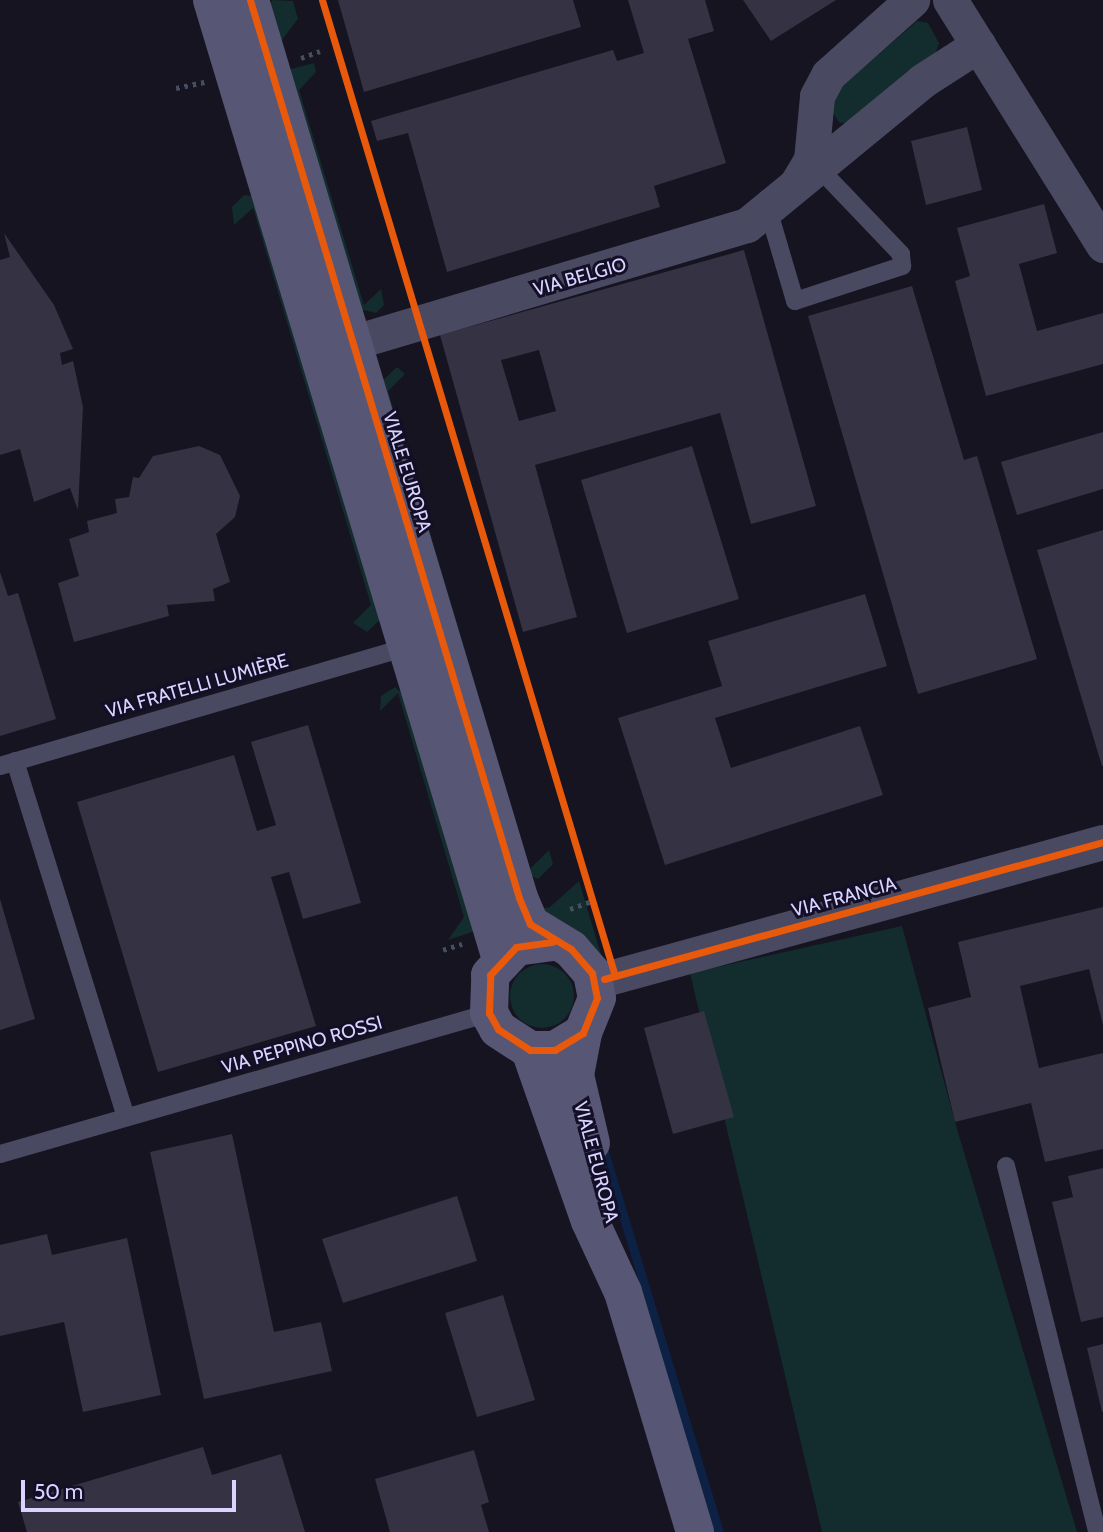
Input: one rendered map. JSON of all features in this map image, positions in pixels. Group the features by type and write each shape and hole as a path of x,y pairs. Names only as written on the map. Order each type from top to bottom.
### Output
{"street":[{"path":"212,0 501,959"},
{"name":"VIALE EUROPA","path":"250,0 519,898 530,924 553,942 582,957 594,982 593,1016 583,1033 576,1054 579,1099 612,1215 623,1292"},
{"path":"808,171 817,96 828,75 912,0"},
{"path":"950,0 1103,245"},
{"name":"VIA BELGIO","path":"351,343 757,217 808,171 978,45"},
{"name":"VIA FRANCIA","path":"594,982 1103,842"},
{"path":"553,942 524,944 501,959 490,975 489,1013 498,1030 530,1050 555,1050 583,1033"},
{"name":"VIALE EUROPA","path":"530,1050 590,1221 623,1292 695,1532"}],"lane":[{"path":"757,217 795,301 902,266 901,254 808,171"},
{"name":"VIA FRATELLI LUMIÈRE","path":"7,763 406,647"},
{"path":"7,763 126,1118"},
{"name":"VIA PEPPINO ROSSI","path":"0,1154 489,1013"},
{"path":"1006,1166 1097,1532"}],"path":[{"path":"588,887 596,913"}],"green space":[{"path":"272,0 293,1 298,19 278,45 268,12"},
{"path":"917,21 928,23 939,43 935,55 857,122 840,123 829,108 833,94"},
{"path":"314,63 316,72 299,90 364,305 381,289 384,305 376,313 355,308 284,71"},
{"path":"244,195 257,197 382,618 367,632 353,623 371,605 253,208 234,225 232,207"},
{"path":"397,367 405,374 388,391 530,869 549,850 553,864 538,879 526,873 379,384"},
{"path":"395,687 402,693 475,931 448,940 464,917 398,693 380,711 381,696"},
{"path":"579,881 602,958 535,910 550,907"},
{"path":"902,926 955,1122 1077,1532 822,1532 690,973"},
{"path":"542,964 565,973 574,996 565,1019 542,1028 519,1019 510,996 519,973"}],"building":[{"path":"338,0 573,0 581,27 364,92"},
{"path":"628,0 705,0 714,31 688,39 726,163 654,186 660,207 447,272 408,133 377,141 371,121 613,50 617,61 644,53"},
{"path":"743,0 836,0 771,41"},
{"path":"967,127 982,190 926,205 911,141"},
{"path":"1044,204 1057,253 1019,264 1037,331 1103,313 1103,364 986,396 955,281 970,276 957,228"},
{"path":"4,233 54,305 73,349 60,353 62,365 73,361 83,407 78,510 70,488 34,502 20,449 0,455 0,260 10,257"},
{"path":"744,250 816,506 751,524 720,413 535,465 577,617 523,632 440,335","holes":["539,350 556,411 519,421 501,360"]},
{"path":"912,286 964,460 977,456 1037,659 918,694 808,316"},
{"path":"1103,432 1103,489 1017,515 1001,462"},
{"path":"199,446 220,455 240,496 235,517 216,534 230,582 213,589 215,601 167,605 169,616 74,642 58,583 79,576 69,539 89,532 87,521 117,513 115,499 129,497 133,477 139,478 153,456"},
{"path":"692,446 739,599 627,633 581,480"},
{"path":"1103,530 1103,766 1102,766 1037,550"},
{"path":"0,572 8,596 18,593 56,719 0,736"},
{"path":"865,594 887,666 715,718 731,768 860,726 883,795 665,865 618,718 722,686 708,641"},
{"path":"308,725 361,903 303,919 289,872 271,877 316,1026 158,1072 77,802 234,755 257,831 276,825 251,742"},
{"path":"0,899 35,1019 0,1030"},
{"path":"1103,907 1103,1025 1089,969 1020,986 1039,1068 1103,1053 1103,1149 1045,1162 1031,1103 955,1122 928,1008 971,997 958,942"},
{"path":"704,1011 734,1117 673,1134 644,1028"},
{"path":"232,1134 274,1332 321,1322 332,1371 204,1399 150,1152"},
{"path":"1103,1168 1103,1317 1081,1322 1052,1202 1073,1197 1068,1176"},
{"path":"457,1196 477,1261 343,1303 322,1239"},
{"path":"47,1234 52,1255 127,1238 161,1395 83,1412 64,1322 0,1336 0,1245"},
{"path":"503,1295 535,1400 477,1417 445,1313"},
{"path":"1103,1344 1103,1412 1102,1412 1087,1348"},
{"path":"203,1447 212,1475 281,1454 305,1532 27,1532 18,1502"},
{"path":"474,1450 489,1502 481,1505 489,1532 390,1532 375,1479"}],"waterway":[{"path":"602,1145 719,1532"}],"cycle path":[{"path":"250,0 519,898 530,924 571,949 592,973 597,998 583,1033 555,1050 530,1050 498,1029 489,1013 490,975 516,947 553,942"},
{"path":"322,0 615,976"},
{"path":"604,979 1103,842"}]}
